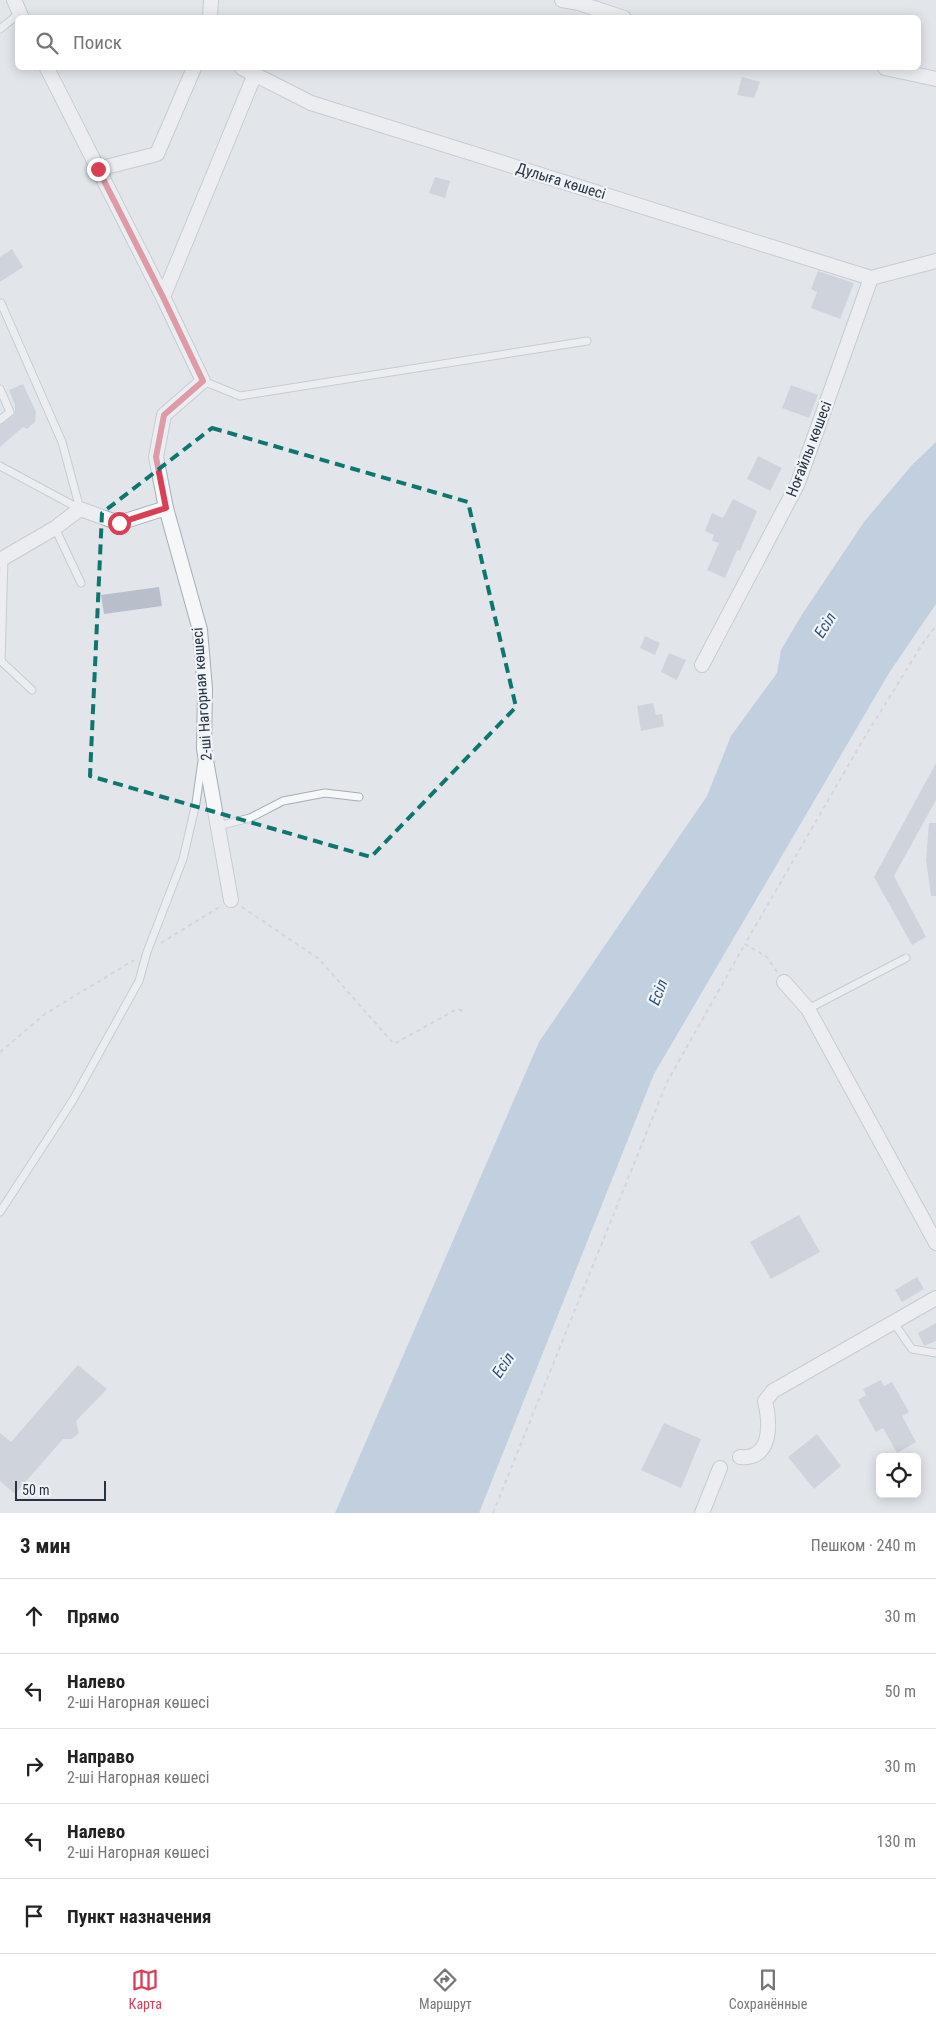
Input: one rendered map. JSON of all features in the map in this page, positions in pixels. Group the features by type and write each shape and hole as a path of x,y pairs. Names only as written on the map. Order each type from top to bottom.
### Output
{"street":[{"path":"210,15 211,0"},
{"path":"562,0 579,3 615,15"},
{"path":"48,70 163,297 203,381"},
{"path":"98,169 157,154 193,70"},
{"path":"896,70 936,78"},
{"name":"Дулыға көшесі","path":"163,297 248,71 311,103 871,278"},
{"path":"871,278 936,261"},
{"name":"Ноғайлы көшесі","path":"702,665 798,483 871,278"},
{"name":"2-ші Нагорная көшесі","path":"203,381 164,415 156,457 166,508 200,630 205,689 204,749 232,900"},
{"path":"2,558 55,528 80,509 119,523 166,508"},
{"path":"784,982 808,1009 936,1243"},
{"path":"740,1457 747,1458 760,1452 769,1435 769,1415 766,1400 773,1390 936,1298"},
{"path":"702,1513 720,1468"}],"lane":[{"path":"0,29 19,10"},
{"path":"1,303 62,442 80,509"},
{"path":"203,381 240,396 587,341"},
{"path":"0,390 10,412 0,420"},
{"path":"0,466 80,509"},
{"path":"55,528 82,583"},
{"path":"2,558 0,661 32,690"},
{"path":"0,1212 73,1100 139,981 147,952 183,859 196,803 204,749"},
{"path":"218,826 250,818 284,801 325,793 359,797"},
{"path":"808,1009 906,958"},
{"path":"894,1323 912,1350 936,1353"}],"path":[{"path":"493,1513 667,1082 863,740 923,643 936,626"},
{"path":"0,1052 45,1014 232,900 319,959 394,1044 457,1008 463,1012"},
{"path":"745,944 767,957 784,982"}],"highlighted area":[{"path":"212,428 468,502 516,707 371,857 90,776 102,513"}],"water":[{"name":"Есіл","path":"936,442 936,604 889,673 654,1074 479,1513 335,1513 539,1042 707,796 731,736 777,673 781,650 801,616 864,522 912,465"}],"building":[{"path":"742,77 760,82 754,98 737,95"},
{"path":"435,177 450,181 445,198 429,193"},
{"path":"12,249 23,267 0,282 0,257"},
{"path":"818,271 854,283 840,319 811,308 817,292 811,289"},
{"path":"23,384 36,412 35,422 27,429 23,427 0,447 0,425 15,413 15,405 9,390"},
{"path":"791,385 818,395 809,418 782,408"},
{"path":"758,456 782,468 770,491 747,479"},
{"path":"733,499 757,511 740,551 737,550 725,578 707,570 719,543 712,541 714,535 705,531 712,513 723,518"},
{"path":"159,587 162,606 104,614 101,595"},
{"path":"645,636 660,643 655,655 640,648"},
{"path":"669,653 686,660 677,680 661,672"},
{"path":"653,703 656,715 662,714 664,726 641,731 637,706"},
{"path":"936,763 936,800 894,876 926,937 912,945 874,877"},
{"path":"929,823 936,823 936,896 931,896 926,860"},
{"path":"799,1215 820,1252 771,1279 750,1242"},
{"path":"917,1277 924,1289 902,1302 895,1290"},
{"path":"936,1323 936,1341 924,1346 918,1333"},
{"path":"78,1365 107,1389 76,1421 79,1433 72,1439 63,1439 15,1494 0,1481 0,1433 11,1442"},
{"path":"881,1380 884,1386 892,1382 909,1412 902,1416 916,1442 897,1453 883,1428 876,1432 858,1400 866,1395 863,1389"},
{"path":"664,1423 701,1439 681,1488 641,1470"},
{"path":"817,1434 841,1466 814,1489 788,1457"}],"route":[{"path":"98,169 203,381 164,415 156,457 166,508 119,523"}]}
